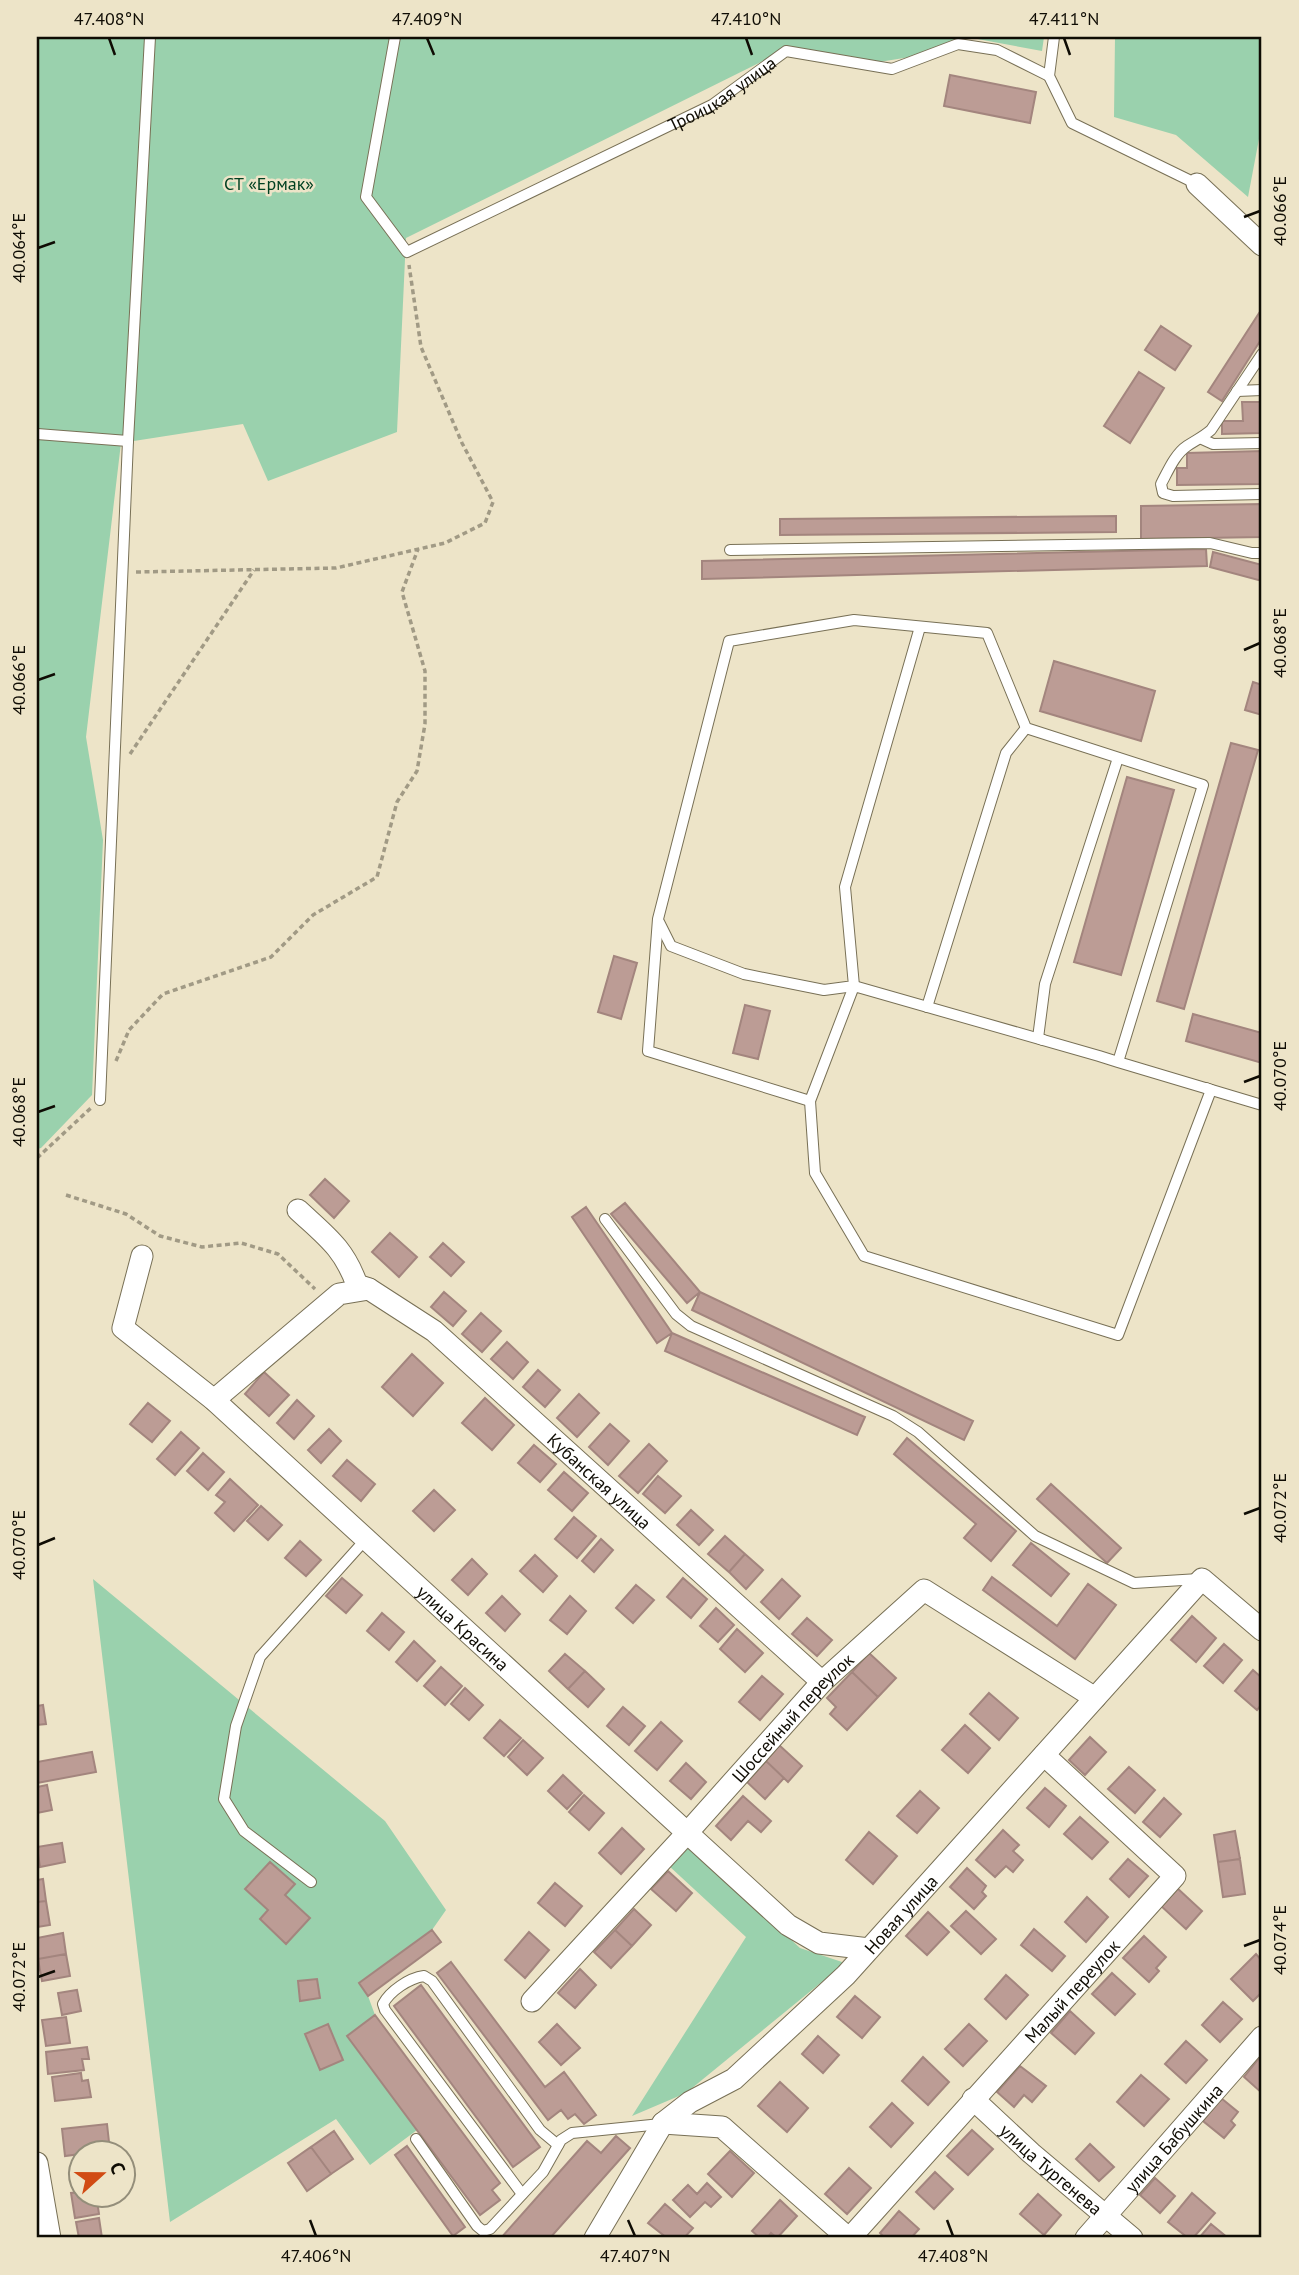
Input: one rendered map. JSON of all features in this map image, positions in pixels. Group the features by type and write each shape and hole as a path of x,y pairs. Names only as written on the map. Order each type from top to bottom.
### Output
{"street":[{"path":"1197,184 1262,245"},
{"name":"Кубанская улица","path":"299,1210 335,1243 350,1265 357,1285 369,1289 434,1331 822,1682"},
{"name":"улица Красина","path":"142,1256 123,1328 214,1400 789,1925 819,1943 869,1950"},
{"path":"214,1400 339,1294 369,1289"},
{"path":"1202,1579 1262,1630"},
{"name":"Новая улица","path":"595,2238 663,2123 690,2102 734,2079 846,1975 1202,1579"},
{"name":"Шоссейный переулок","path":"532,2001 822,1682 924,1590 1095,1698"},
{"name":"Малый переулок","path":"663,2123 722,2127 849,2238 1175,1876 1044,1755"},
{"name":"улица Бабушкина","path":"1086,2238 1262,2037"},
{"name":"улица Тургенева","path":"973,2099 1132,2238"},
{"path":"37,2163 50,2238"}],"lane":[{"path":"100,1100 128,440 150,37"},
{"path":"395,37 366,197 407,252"},
{"path":"1054,37 1049,76 1072,123 1197,184"},
{"name":"Троицкая улица","path":"407,252 712,105 786,51 892,69 958,44 996,50 1049,76"},
{"path":"1262,354 1211,430 1179,453 1161,484 1163,493 1173,496 1262,494"},
{"path":"1237,391 1262,390"},
{"path":"37,434 128,440"},
{"path":"1202,439 1213,444 1262,443"},
{"path":"730,550 1210,543 1262,553"},
{"path":"810,1101 648,1051 658,919 729,640 854,620 987,633 1026,728 1203,785 1118,1062"},
{"path":"920,627 845,887 854,986 810,1101 815,1173 864,1256 1118,1335 1211,1090"},
{"path":"927,1007 1006,753 1026,728"},
{"path":"1038,1038 1045,984 1118,758"},
{"path":"658,919 671,946 744,974 824,990 854,986 1198,1086"},
{"path":"1038,1038 1262,1105"},
{"path":"605,1219 676,1314 691,1326 893,1416 918,1433 1035,1536 1135,1583 1202,1579"},
{"path":"311,1882 243,1831 224,1799 236,1726 260,1657 366,1539"},
{"path":"522,2194 385,2010 383,2004 387,1996 415,1977 424,1976 432,1981 540,2130 558,2145"},
{"path":"416,2139 477,2226 484,2231 490,2229 543,2172 561,2140 572,2133 663,2123"}],"path":[{"path":"123,572 336,568 445,543 485,523 493,502 461,443 421,347 407,252"},
{"path":"114,1065 128,1030 163,994 271,957 313,915 377,877 397,802 417,771 425,724 425,671 402,592 418,549"},
{"path":"114,777 254,570"},
{"path":"37,1158 100,1100"},
{"path":"66,1195 126,1214 160,1236 202,1247 241,1243 278,1254 329,1302"}],"green space":[{"name":"СТ «Ермак»","path":"37,37 1044,37 1042,51 972,38 910,57 873,63 779,53 406,238 397,432 268,481 243,424 121,443 86,737 103,840 92,1095 37,1149"},
{"path":"1115,37 1262,37 1262,123 1248,197 1176,135 1114,117"},
{"path":"93,1579 385,1821 446,1910 432,1930 359,1983 368,1996 375,2015 347,2036 417,2130 370,2165 336,2119 170,2222"},
{"path":"688,1844 800,1948 845,1963 686,2093 632,2116 746,1937 668,1865"}],"building":[{"path":"950,75 1036,92 1030,123 944,106"},
{"path":"1261,310 1262,338 1222,401 1208,392"},
{"path":"1161,326 1191,346 1175,370 1145,350"},
{"path":"1139,372 1164,388 1130,443 1104,426"},
{"path":"1242,402 1262,402 1262,433 1222,434 1222,421 1243,421"},
{"path":"1262,451 1262,484 1177,485 1177,468 1187,468 1187,453"},
{"path":"1262,504 1262,537 1141,539 1141,506"},
{"path":"1116,516 1116,532 780,535 780,519"},
{"path":"1206,549 1207,566 702,579 702,561"},
{"path":"1213,552 1262,565 1262,581 1210,567"},
{"path":"1054,661 1155,691 1141,741 1040,711"},
{"path":"1253,682 1262,685 1262,715 1245,710"},
{"path":"1231,743 1258,750 1184,1009 1157,1001"},
{"path":"1127,777 1174,790 1121,975 1074,962"},
{"path":"614,956 637,963 621,1019 598,1012"},
{"path":"745,1005 770,1011 758,1059 733,1053"},
{"path":"1193,1014 1262,1033 1262,1063 1186,1041"},
{"path":"325,1179 349,1201 334,1218 310,1195"},
{"path":"625,1203 700,1292 687,1303 611,1214"},
{"path":"586,1207 672,1333 657,1343 572,1217"},
{"path":"390,1233 417,1257 399,1277 372,1252"},
{"path":"443,1243 464,1262 451,1276 430,1257"},
{"path":"444,1292 466,1311 453,1326 431,1307"},
{"path":"700,1292 973,1421 964,1440 692,1310"},
{"path":"481,1313 501,1331 482,1352 462,1334"},
{"path":"672,1333 865,1417 857,1435 665,1351"},
{"path":"507,1342 528,1362 513,1379 491,1359"},
{"path":"412,1354 443,1383 413,1416 382,1387"},
{"path":"538,1370 560,1390 545,1407 523,1387"},
{"path":"264,1372 289,1395 269,1416 245,1394"},
{"path":"579,1394 599,1413 577,1437 557,1418"},
{"path":"485,1398 514,1425 492,1450 462,1423"},
{"path":"297,1400 314,1416 294,1439 277,1423"},
{"path":"148,1403 170,1421 152,1442 130,1424"},
{"path":"610,1424 629,1441 608,1465 589,1447"},
{"path":"329,1429 341,1441 321,1463 308,1450"},
{"path":"181,1432 199,1448 175,1475 157,1459"},
{"path":"907,1438 1016,1531 991,1561 964,1538 976,1524 894,1454"},
{"path":"649,1444 667,1461 638,1493 619,1476"},
{"path":"534,1445 556,1464 540,1482 518,1463"},
{"path":"203,1453 224,1472 208,1490 187,1471"},
{"path":"347,1460 375,1484 361,1501 333,1476"},
{"path":"564,1472 588,1493 572,1511 548,1490"},
{"path":"658,1476 681,1496 665,1513 643,1494"},
{"path":"230,1479 258,1505 234,1531 215,1513 225,1502 216,1495"},
{"path":"1051,1484 1121,1548 1107,1563 1037,1499"},
{"path":"434,1490 455,1510 434,1531 413,1511"},
{"path":"261,1506 282,1525 268,1540 247,1521"},
{"path":"691,1510 713,1530 699,1545 677,1525"},
{"path":"574,1517 596,1536 577,1558 555,1539"},
{"path":"725,1536 745,1554 729,1572 708,1554"},
{"path":"601,1539 613,1550 594,1572 582,1561"},
{"path":"300,1541 321,1560 306,1576 285,1558"},
{"path":"1031,1543 1069,1574 1051,1596 1013,1565"},
{"path":"745,1554 763,1570 746,1589 729,1572"},
{"path":"535,1555 557,1576 543,1592 520,1571"},
{"path":"472,1559 487,1574 468,1595 452,1580"},
{"path":"992,1577 1057,1626 1088,1584 1116,1605 1075,1659 983,1590"},
{"path":"342,1578 362,1595 346,1613 326,1596"},
{"path":"683,1578 707,1599 691,1618 667,1597"},
{"path":"782,1579 800,1596 779,1619 761,1602"},
{"path":"636,1585 654,1600 633,1623 616,1608"},
{"path":"502,1596 520,1614 505,1631 486,1613"},
{"path":"570,1596 586,1611 567,1634 550,1620"},
{"path":"716,1608 734,1625 718,1642 700,1626"},
{"path":"382,1613 404,1632 389,1650 367,1631"},
{"path":"1192,1616 1216,1638 1196,1662 1171,1640"},
{"path":"807,1618 832,1640 817,1656 792,1634"},
{"path":"737,1629 763,1653 745,1672 720,1649"},
{"path":"414,1641 435,1661 417,1681 396,1662"},
{"path":"1224,1644 1242,1660 1223,1683 1204,1666"},
{"path":"869,1653 896,1678 878,1697 852,1672"},
{"path":"565,1654 585,1671 568,1689 549,1671"},
{"path":"441,1667 462,1686 445,1705 424,1686"},
{"path":"1253,1670 1262,1678 1262,1704 1257,1710 1235,1691"},
{"path":"585,1671 604,1689 588,1707 568,1689"},
{"path":"852,1672 878,1697 847,1730 830,1714 836,1707 827,1698"},
{"path":"762,1676 783,1694 760,1720 739,1702"},
{"path":"465,1688 483,1705 469,1720 451,1704"},
{"path":"989,1693 1018,1718 999,1740 970,1714"},
{"path":"43,1705 46,1724 37,1725 37,1706"},
{"path":"623,1707 645,1726 629,1745 607,1726"},
{"path":"500,1720 521,1738 504,1756 484,1738"},
{"path":"661,1722 682,1741 657,1770 635,1751"},
{"path":"965,1725 990,1748 968,1773 942,1750"},
{"path":"1090,1737 1106,1752 1085,1775 1069,1760"},
{"path":"523,1740 543,1758 527,1775 508,1757"},
{"path":"779,1745 802,1766 788,1782 766,1761"},
{"path":"92,1752 96,1772 37,1783 37,1762"},
{"path":"766,1761 784,1778 765,1799 747,1782"},
{"path":"686,1763 706,1782 691,1799 670,1781"},
{"path":"1129,1767 1155,1790 1135,1813 1108,1789"},
{"path":"563,1775 582,1793 567,1809 548,1791"},
{"path":"47,1785 52,1810 37,1813 37,1787"},
{"path":"1045,1788 1066,1806 1049,1827 1027,1808"},
{"path":"920,1791 939,1808 917,1833 897,1816"},
{"path":"584,1795 604,1813 589,1830 569,1812"},
{"path":"743,1796 771,1821 761,1832 748,1821 731,1840 716,1826"},
{"path":"1164,1798 1181,1814 1160,1837 1143,1822"},
{"path":"1080,1817 1108,1842 1092,1859 1064,1834"},
{"path":"622,1828 644,1849 621,1874 599,1853"},
{"path":"1003,1830 1019,1845 1013,1851 1023,1860 1013,1872 1006,1866 995,1877 976,1860"},
{"path":"1235,1831 1240,1859 1218,1862 1214,1835"},
{"path":"869,1832 897,1856 873,1884 846,1860"},
{"path":"62,1843 65,1862 40,1867 37,1847"},
{"path":"1128,1859 1148,1876 1129,1897 1110,1879"},
{"path":"1240,1859 1245,1894 1223,1897 1218,1862"},
{"path":"270,1862 295,1884 285,1895 310,1918 286,1944 260,1919 268,1910 245,1889"},
{"path":"967,1868 986,1886 982,1892 986,1896 974,1909 950,1887"},
{"path":"668,1871 692,1893 676,1911 651,1889"},
{"path":"43,1879 46,1901 37,1902 37,1880"},
{"path":"555,1883 582,1906 565,1926 538,1903"},
{"path":"1176,1887 1202,1911 1186,1929 1160,1905"},
{"path":"1087,1897 1108,1917 1086,1942 1065,1922"},
{"path":"46,1901 50,1925 37,1927 37,1902"},
{"path":"634,1909 651,1925 632,1946 615,1930"},
{"path":"966,1911 996,1939 981,1954 951,1926"},
{"path":"928,1912 949,1932 927,1955 906,1936"},
{"path":"1034,1929 1065,1956 1052,1971 1021,1945"},
{"path":"432,1930 441,1942 368,1996 359,1983"},
{"path":"615,1930 632,1946 611,1968 594,1952"},
{"path":"529,1932 549,1950 525,1978 505,1960"},
{"path":"63,1933 66,1954 38,1959 37,1938"},
{"path":"1144,1936 1166,1957 1149,1982 1123,1958"},
{"path":"66,1954 70,1976 42,1981 38,1959"},
{"path":"1256,1954 1262,1961 1262,1992 1253,2001 1231,1979"},
{"path":"451,1962 545,2087 564,2072 596,2115 584,2124 575,2114 568,2119 561,2110 548,2120 437,1973"},
{"path":"580,1969 596,1985 575,2008 558,1993"},
{"path":"1112,1973 1135,1994 1115,2015 1092,1994"},
{"path":"1006,1975 1028,1995 1006,2019 985,1999"},
{"path":"317,1979 320,1998 300,2001 298,1981"},
{"path":"421,1985 540,2147 513,2167 394,2006"},
{"path":"77,1990 81,2011 62,2015 58,1993"},
{"path":"855,1996 880,2017 862,2038 837,2017"},
{"path":"1223,2002 1242,2019 1220,2042 1202,2025"},
{"path":"1070,2011 1094,2033 1075,2054 1051,2033"},
{"path":"375,2015 500,2183 492,2190 500,2200 480,2215 347,2036"},
{"path":"66,2017 70,2043 46,2046 42,2020"},
{"path":"328,2024 343,2060 320,2070 305,2034"},
{"path":"557,2024 580,2048 561,2065 539,2042"},
{"path":"969,2024 987,2041 963,2066 945,2049"},
{"path":"818,2036 839,2055 823,2073 802,2054"},
{"path":"1186,2041 1207,2060 1186,2083 1165,2064"},
{"path":"87,2047 89,2059 82,2059 84,2070 48,2074 46,2052"},
{"path":"923,2057 949,2082 928,2105 902,2081"},
{"path":"1260,2057 1262,2059 1262,2093 1244,2077"},
{"path":"1020,2066 1046,2086 1032,2102 1024,2095 1014,2107 997,2092"},
{"path":"81,2073 82,2081 88,2080 91,2097 55,2101 52,2077"},
{"path":"1141,2075 1169,2099 1144,2126 1117,2102"},
{"path":"780,2082 808,2108 787,2132 758,2106"},
{"path":"1221,2098 1238,2112 1231,2121 1235,2125 1224,2138 1203,2121"},
{"path":"892,2103 913,2123 891,2147 870,2127"},
{"path":"107,2124 109,2138 66,2138 65,2156 62,2129"},
{"path":"972,2130 993,2149 968,2175 947,2156"},
{"path":"334,2131 353,2159 331,2174 311,2147"},
{"path":"616,2136 630,2148 550,2238 501,2238 587,2141 601,2153"},
{"path":"1090,2144 1114,2167 1099,2181 1076,2159"},
{"path":"407,2146 465,2227 453,2236 395,2155"},
{"path":"311,2147 331,2174 307,2191 288,2163"},
{"path":"730,2151 754,2173 732,2197 708,2174"},
{"path":"849,2168 871,2188 847,2214 825,2194"},
{"path":"935,2172 953,2189 934,2209 916,2192"},
{"path":"1155,2178 1175,2196 1160,2213 1140,2195"},
{"path":"707,2183 721,2197 711,2207 705,2202 690,2217 673,2200 688,2185 697,2194"},
{"path":"1192,2193 1215,2213 1193,2238 1188,2238 1168,2222"},
{"path":"1038,2194 1061,2215 1044,2235 1020,2214"},
{"path":"780,2200 797,2216 777,2238 771,2233 767,2238 760,2238 752,2231"},
{"path":"665,2204 693,2228 684,2238 667,2238 648,2223"},
{"path":"73,2208 98,2208 99,2214 75,2218"},
{"path":"899,2211 919,2229 911,2238 885,2238 880,2233"},
{"path":"99,2218 102,2238 79,2238 76,2222"},
{"path":"1211,2224 1228,2238 1199,2238"}]}
